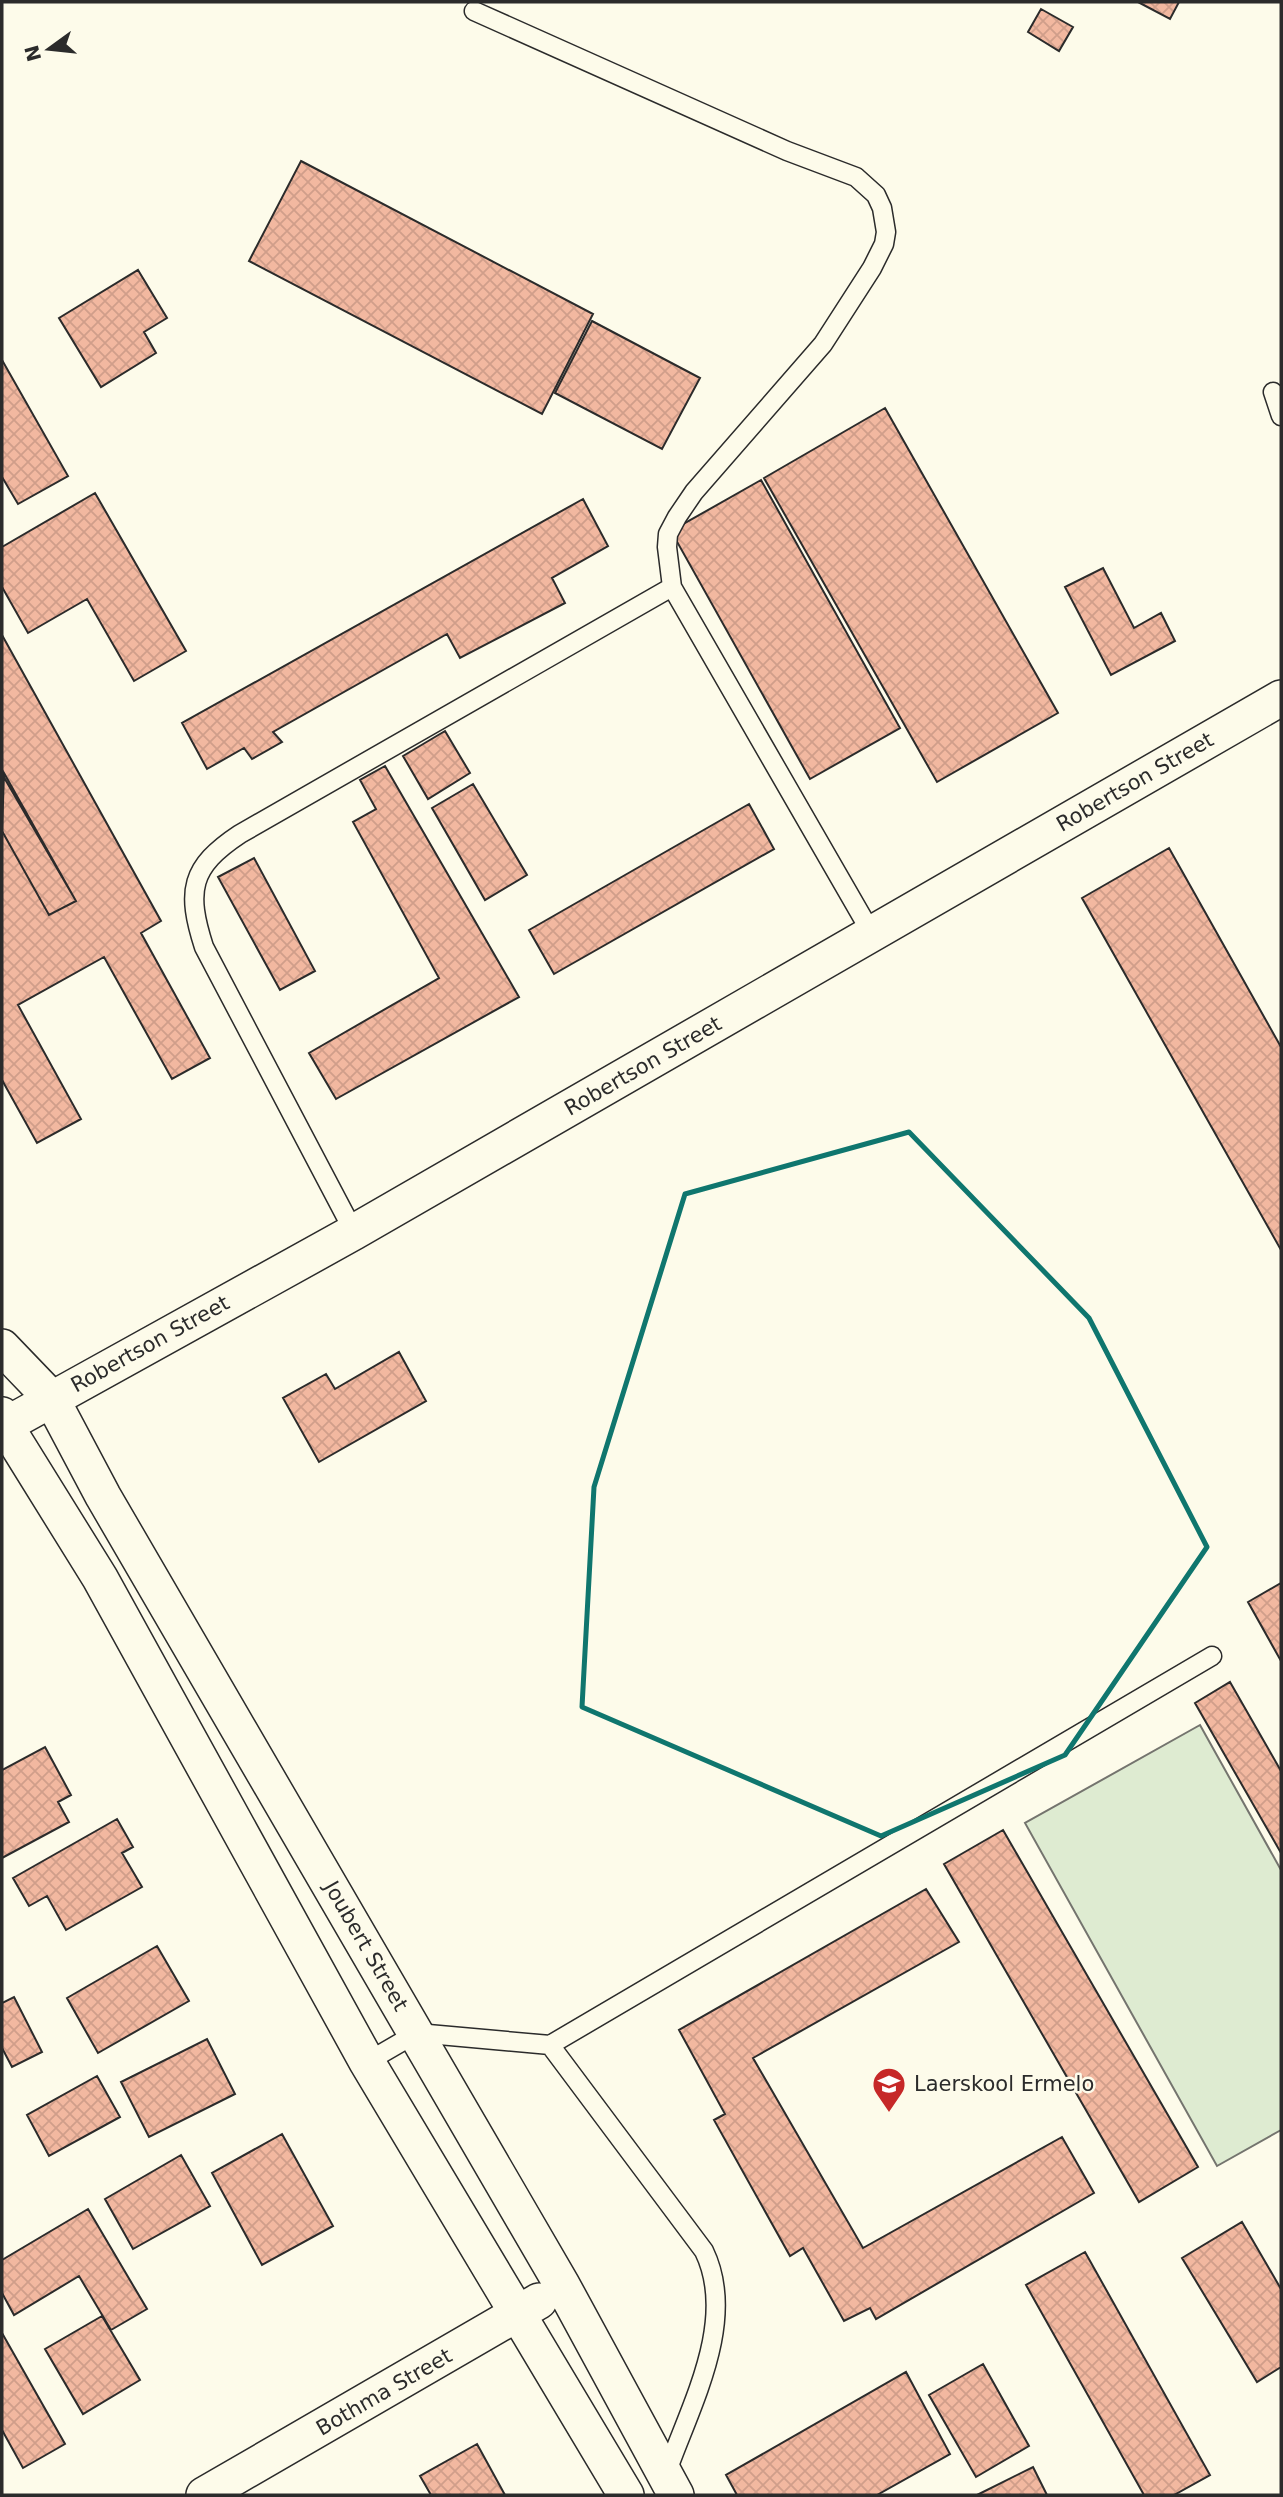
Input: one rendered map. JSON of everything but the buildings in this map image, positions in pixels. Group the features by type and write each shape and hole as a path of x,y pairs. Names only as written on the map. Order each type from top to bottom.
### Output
{"street":[{"name":"Robertson Street","path":"3,1422 354,1232 1281,698"},
{"name":"Joubert Street","path":"2,1347 51,1398 103,1496 562,2285 671,2486"},
{"path":"3,1422 100,1578 367,2062 626,2495"},
{"name":"Bothma Street","path":"204,2495 520,2314 562,2285"}],"lane":[{"path":"474,11 787,151 856,177 876,195 882,208 886,232 884,244 872,268 823,344 694,492 668,534 667,547 672,587 872,934"},
{"path":"1273,392 1281,416"},
{"path":"354,1232 204,947 196,922 192,894 197,875 204,862 240,834 672,587"},
{"path":"367,2062 417,2034 550,2045 1212,1656"},
{"path":"550,2045 704,2251 713,2269 717,2291 713,2341 671,2486"}],"highlighted area":[{"path":"909,1132 1089,1318 1207,1547 1065,1755 881,1836 582,1707 594,1487 685,1194"}],"green space":[{"path":"1200,1725 1281,1870 1281,2130 1217,2166 1025,1823"}],"place":[{"name":"Laerskool Ermelo","path":"889,2114"}]}
